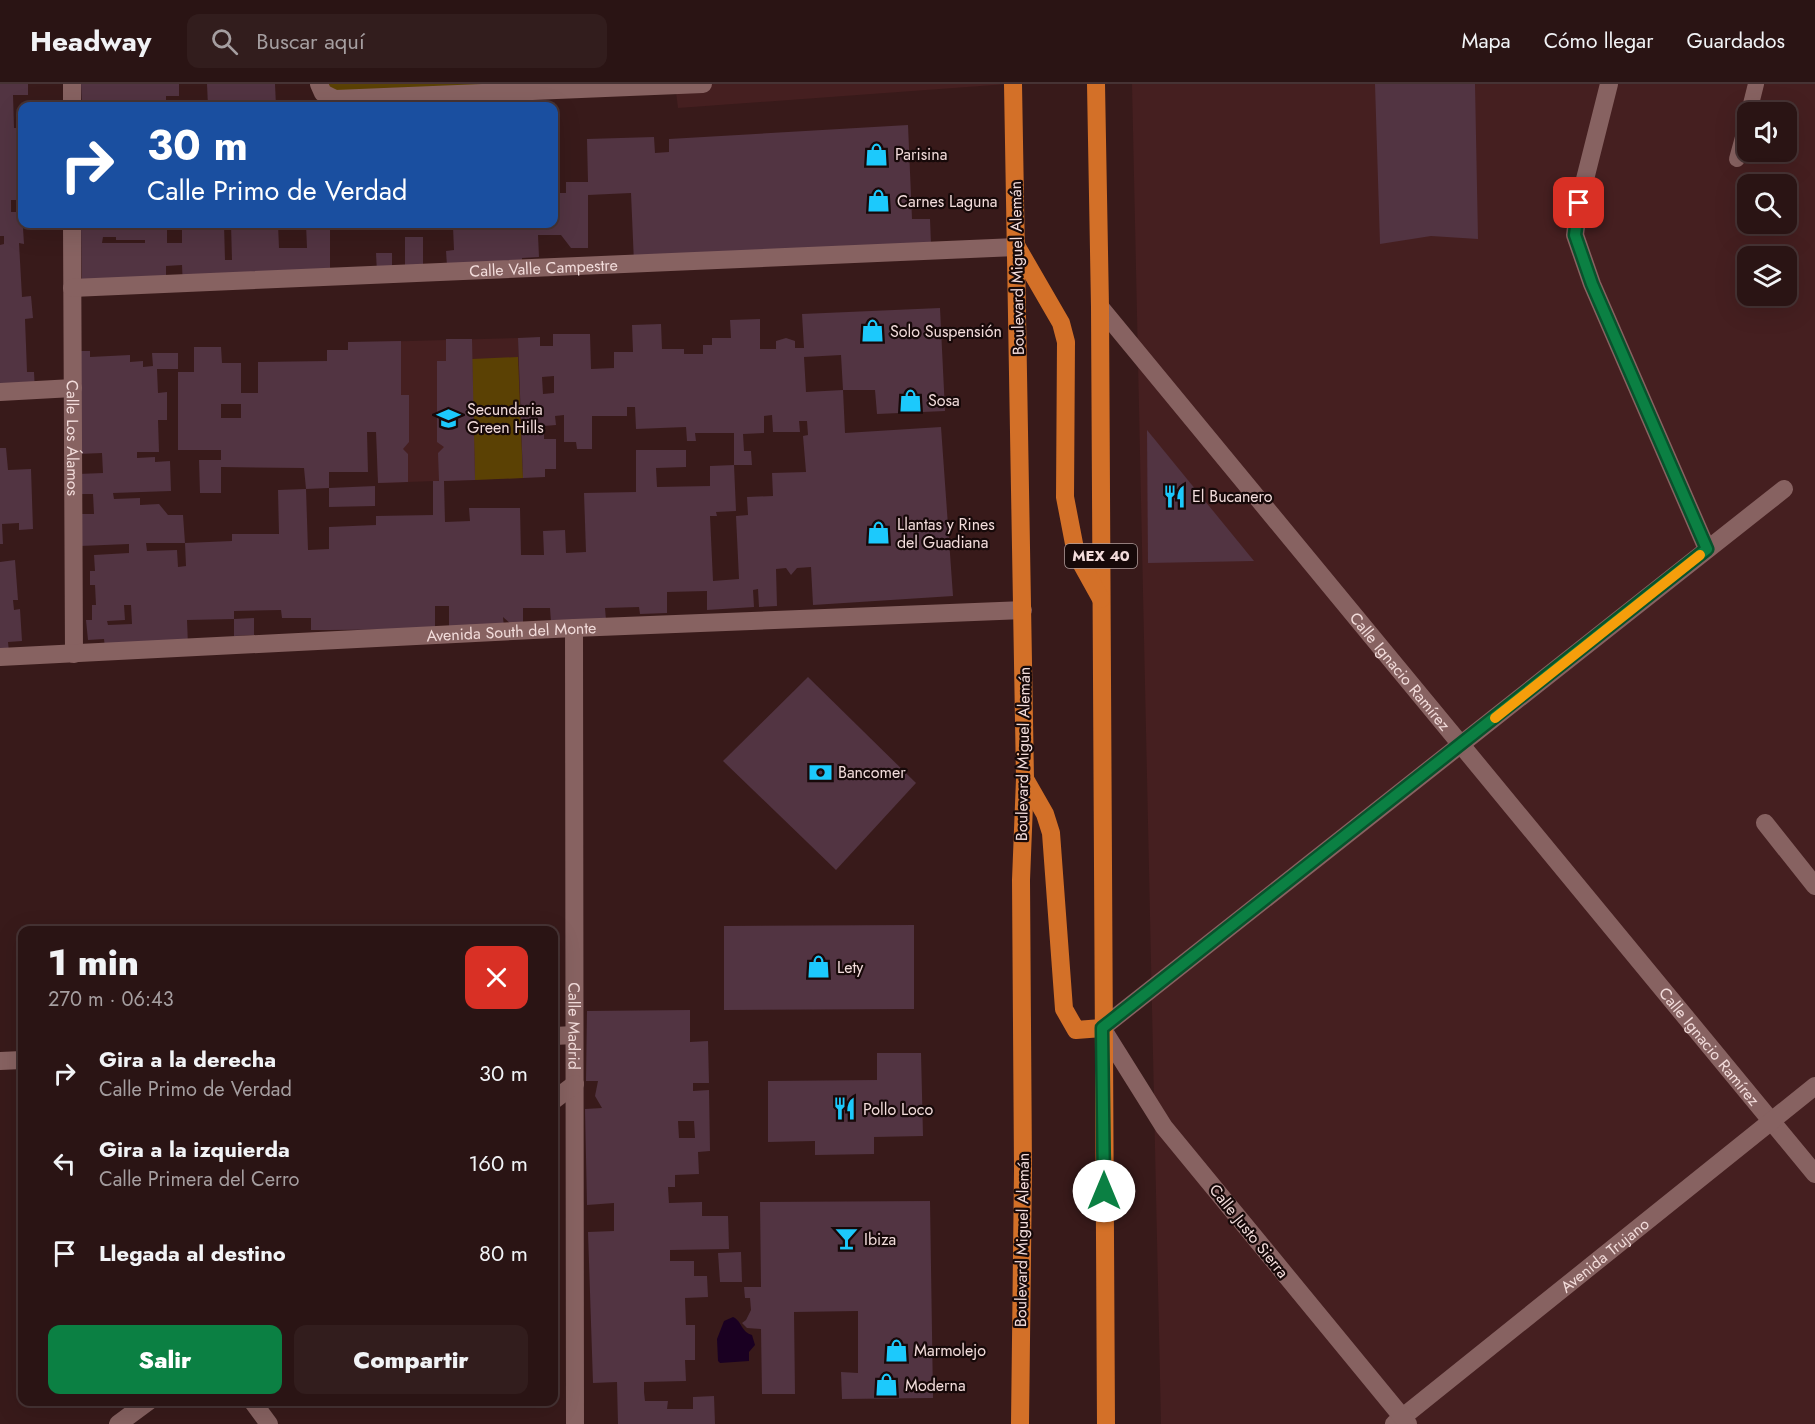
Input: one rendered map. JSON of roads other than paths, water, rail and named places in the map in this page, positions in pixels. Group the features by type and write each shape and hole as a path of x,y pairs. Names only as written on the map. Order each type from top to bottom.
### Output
{"highway":[{"name":"Boulevard Miguel Alemán","path":"1013,84 1025,779 1021,880 1023,1182 1020,1424"},
{"name":"MEX 40","path":"1096,84 1100,308 1102,1028 1106,1424"},
{"path":"1016,247 1061,324 1066,342 1065,497 1076,554 1102,600"},
{"path":"1025,779 1045,814 1051,833 1064,1009 1076,1030 1102,1028"}],"street":[{"path":"72,84 72,102"},
{"path":"321,88 335,99 547,87 703,84"},
{"path":"1609,84 1579,203 1575,235 1592,284 1707,549"},
{"name":"Calle Los Álamos","path":"72,228 74,654"},
{"name":"Calle Valle Campestre","path":"72,288 1016,247"},
{"name":"Calle Ignacio Ramírez","path":"1100,308 1815,1174"},
{"path":"0,392 73,388"},
{"path":"1102,1028 1784,489"},
{"name":"Avenida South del Monte","path":"0,657 574,628 1023,610"},
{"name":"Calle Madrid","path":"574,628 575,1424"},
{"path":"1766,823 1815,886"},
{"name":"Calle Justo Sierra","path":"1102,1028 1164,1127 1402,1422"},
{"path":"558,1036 574,1035"},
{"path":"0,1061 18,1060"},
{"path":"558,1097 575,1084"},
{"name":"Avenida Trujano","path":"1402,1422 1815,1086"},
{"path":"118,1424 142,1406"},
{"path":"256,1406 269,1424"}],"lane":[{"path":"1752,102 1756,84"}],"place":[{"name":"Parisina","path":"877,154"},
{"name":"Carnes Laguna","path":"879,201"},
{"name":"Solo Suspensión","path":"872,331"},
{"name":"Sosa","path":"910,400"},
{"name":"Secundaria Green Hills","path":"449,418"},
{"name":"El Bucanero","path":"1174,496"},
{"name":"Llantas y Rines del Guadiana","path":"879,533"},
{"name":"Bancomer","path":"820,772"},
{"name":"Lety","path":"819,967"},
{"name":"Pollo Loco","path":"845,1109"},
{"name":"Ibiza","path":"846,1239"},
{"name":"Marmolejo","path":"896,1350"},
{"name":"Moderna","path":"887,1385"}]}
